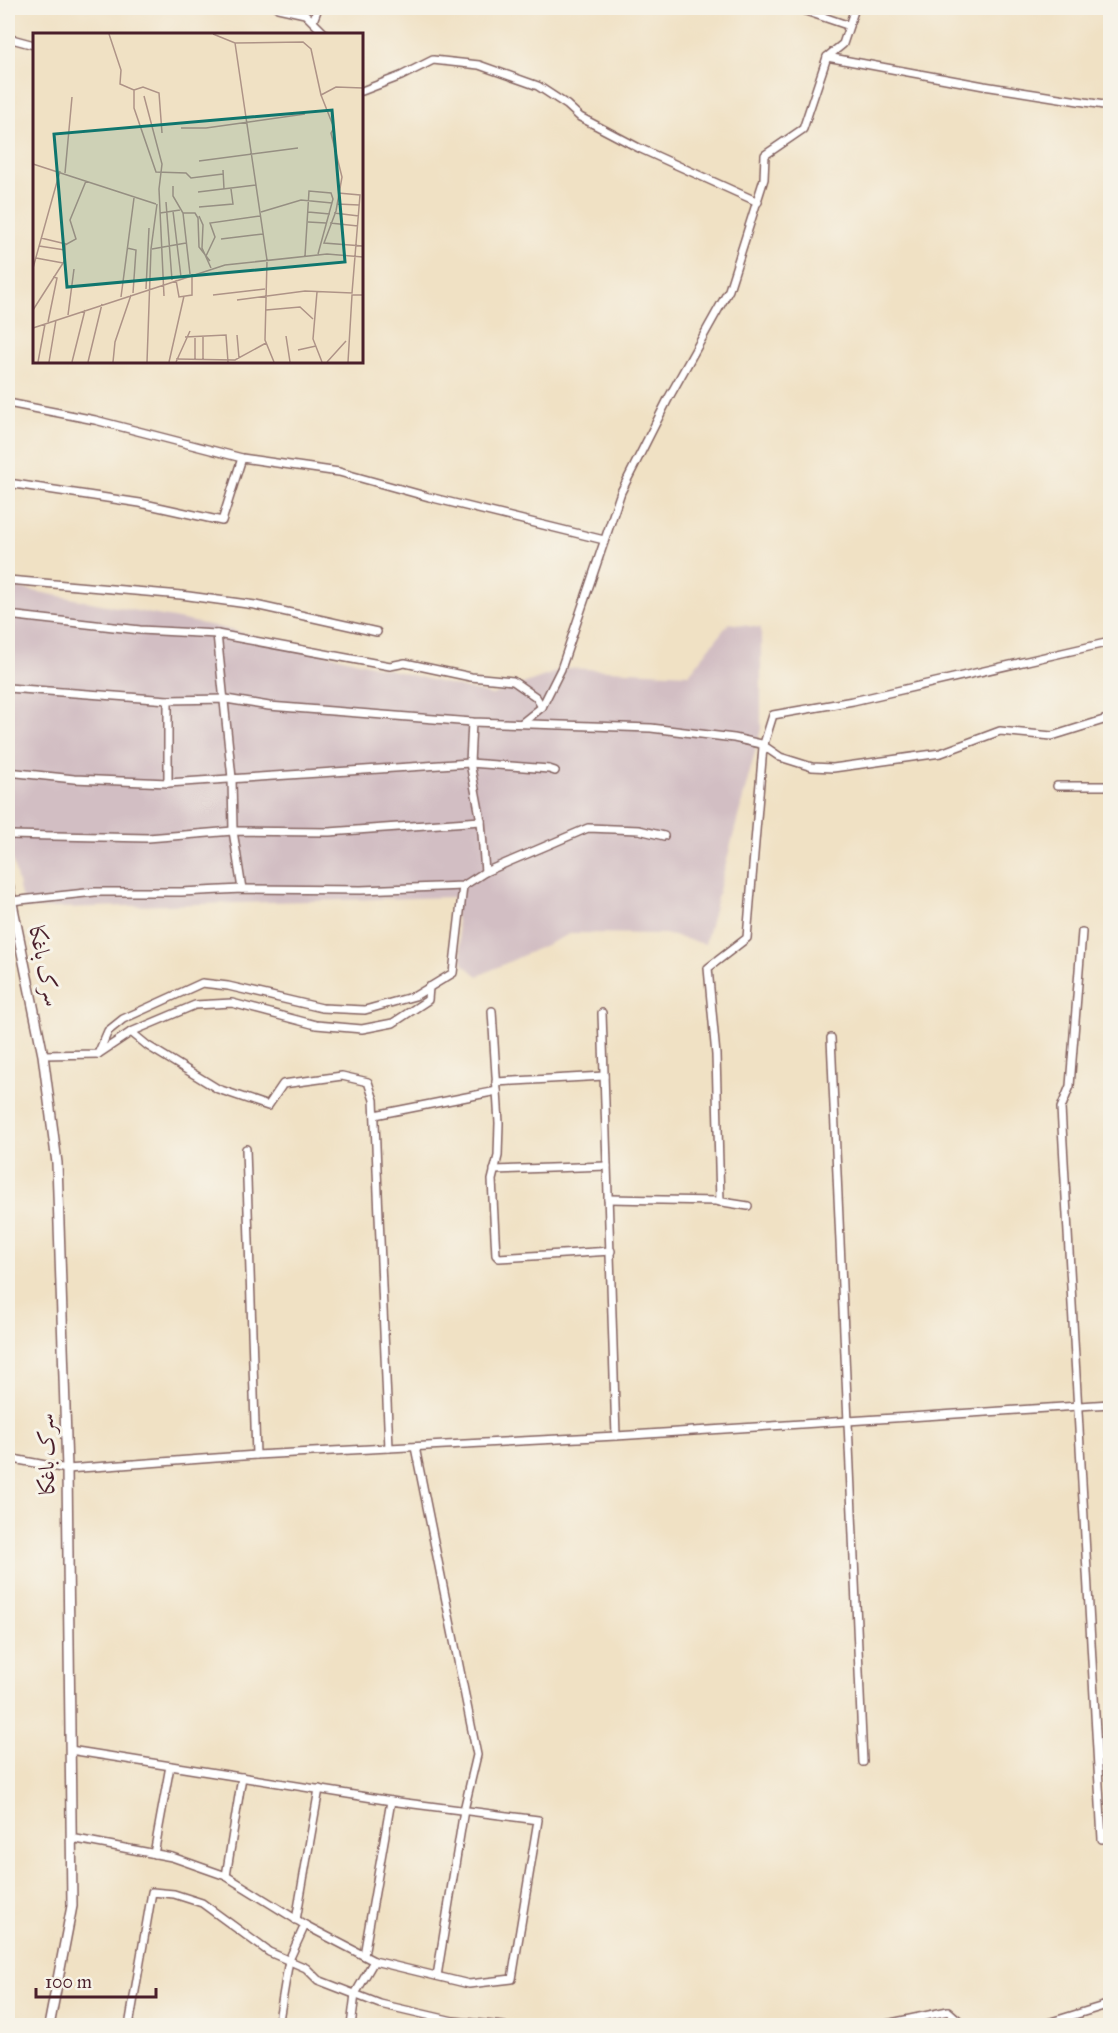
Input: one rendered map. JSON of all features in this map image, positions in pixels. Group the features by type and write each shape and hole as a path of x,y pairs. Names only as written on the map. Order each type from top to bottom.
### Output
{"street":[{"path":"278,8 305,14 324,33"},
{"path":"313,21 318,8"},
{"path":"797,8 847,24"},
{"path":"522,723 542,707 561,669 621,492 729,290 758,202 764,179 765,155 804,129 827,57 843,44 847,24 855,8"},
{"path":"8,38 33,45"},
{"path":"827,57 1110,106"},
{"path":"363,91 401,76 433,60 478,65 538,86 567,105 580,117 639,148 758,202"},
{"path":"8,403 95,420 242,458 339,472 429,497 604,540"},
{"path":"8,483 222,520 242,458"},
{"path":"8,580 181,595 255,605 377,632"},
{"path":"8,615 140,630 217,634 390,666 405,663 471,677 513,681 536,697 542,707"},
{"path":"217,634 226,699 232,778 233,831 242,889"},
{"path":"720,1202 716,1055 708,968 747,938 763,747 773,715 853,701 1110,642"},
{"path":"8,688 168,700 226,699 269,706 472,722 651,728 734,738 812,767 833,768 941,753 1000,731 1052,736 1110,718"},
{"path":"168,700 168,783"},
{"path":"472,722 470,763 481,821 485,872"},
{"path":"8,772 74,779 168,783 470,763 555,771"},
{"path":"1057,786 1110,786"},
{"path":"8,835 148,838 233,831 329,832 481,821"},
{"path":"11,901 95,892 242,889 361,890 464,886 485,872 588,828 639,830 664,836"},
{"name":"سرک باغکا","path":"8,884 11,918 43,1055 57,1163 67,1469 72,1906 49,2025"},
{"path":"98,1054 108,1031 123,1019 202,983 228,986 322,1008 365,1010 414,996 453,973 464,886"},
{"path":"1082,932 1070,1086 1061,1108 1102,1839"},
{"path":"43,1055 98,1054 131,1032 195,1005 232,1003 316,1025 362,1029 393,1023 428,1000 429,987"},
{"path":"492,1011 498,1156 494,1170 495,1251 499,1258 611,1251"},
{"path":"602,1013 616,1436"},
{"path":"131,1032 148,1046 218,1089 268,1106 283,1084 342,1076 368,1082 374,1100 375,1115 389,1448"},
{"path":"831,1038 863,1762"},
{"path":"496,1082 604,1076"},
{"path":"375,1115 496,1091"},
{"path":"246,1149 256,1455"},
{"path":"494,1170 607,1166"},
{"path":"608,1199 720,1202 748,1206"},
{"path":"8,1458 67,1469 256,1455 616,1436 1110,1404"},
{"path":"416,1447 477,1755 464,1810 437,1976"},
{"path":"70,1750 391,1801 538,1820 512,1979 469,1984 374,1961 296,1920 226,1876 154,1854 71,1838"},
{"path":"154,1854 170,1766"},
{"path":"226,1876 242,1777"},
{"path":"296,1920 319,1789"},
{"path":"363,1955 391,1801"},
{"path":"129,2025 152,1892 174,1894 202,1903 269,1952 306,1968 318,1980 380,2004 453,2021 504,2025"},
{"path":"278,2025 289,1960 305,1925"},
{"path":"351,2025 355,1994 374,1961"},
{"path":"1038,2025 1110,2004"},
{"path":"877,2025 948,2010 965,2025"},
{"path":"429,2025 431,2016"}],"shaded area":[{"path":"8,586 214,626 492,695 567,668 689,674 729,623 761,628 761,729 705,944 665,934 572,933 478,976 463,964 453,897 24,909 8,840"}]}
